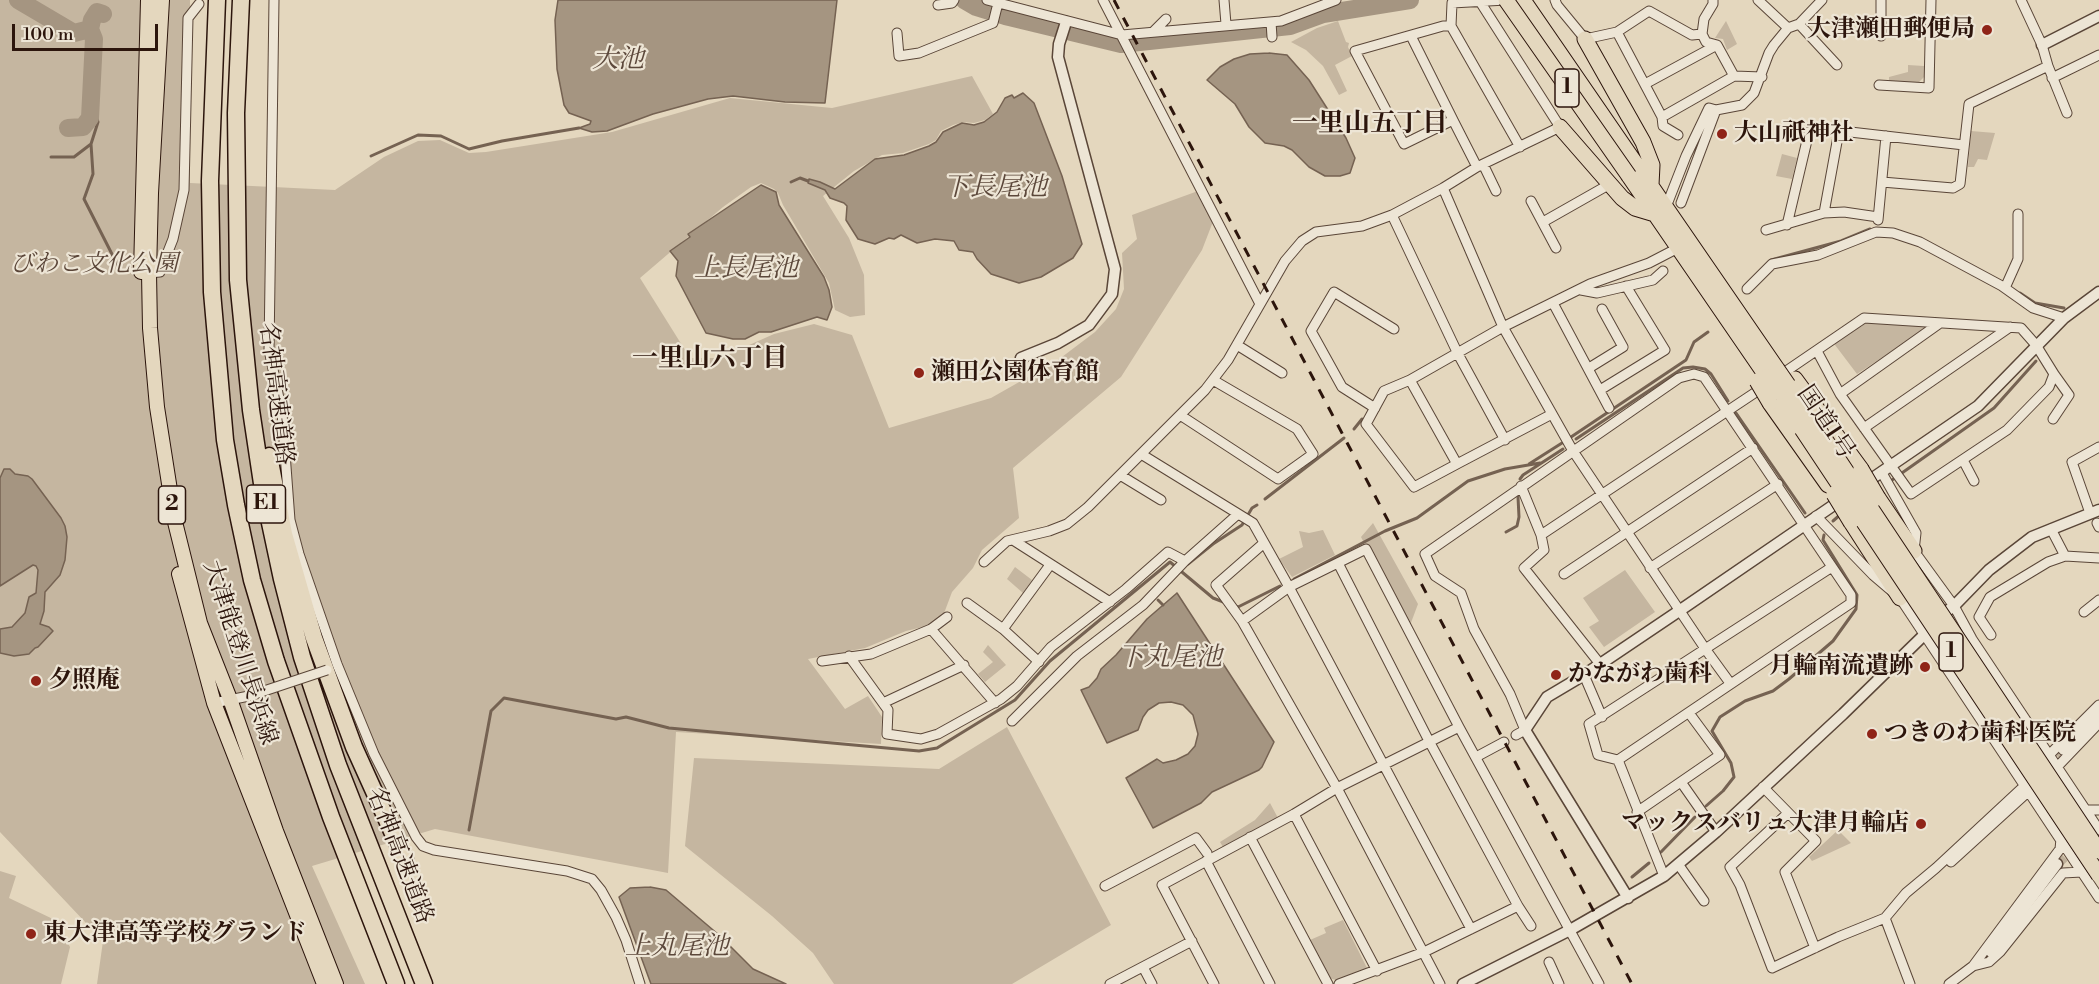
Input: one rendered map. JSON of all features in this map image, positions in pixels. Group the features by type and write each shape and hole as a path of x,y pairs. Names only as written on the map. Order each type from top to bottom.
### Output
{"highway":[{"name":"名神高速道路","path":"217,0 210,181 212,292 224,430 236,505 252,580 276,661 331,817 396,984"},
{"name":"名神高速道路","path":"241,0 236,113 238,280 251,410 263,490 302,657 338,765 424,984"},
{"name":"1","path":"1506,0 1634,172 1667,208 1678,248 1710,294 1731,339 1771,373"},
{"name":"1","path":"1523,0 1634,172 1651,185 1753,334 1771,373"},
{"path":"1585,39 1643,142 1652,165 1651,185"},
{"path":"1560,127 1610,184 1635,208 1667,208"},
{"path":"236,208 259,391 284,534 300,594 329,681 370,785 405,860"},
{"path":"1771,373 1783,390 1861,469 1914,551"},
{"path":"1771,373 1783,390 1828,485 1900,598"},
{"name":"国道1号","path":"1783,390 2099,851"},
{"name":"国道1号","path":"1808,426 2099,876"}],"main road":[{"name":"大津能登川長浜線","path":"148,0 140,253 147,384 159,475 187,609 214,703 324,984"},
{"name":"大津能登川長浜線","path":"162,0 149,273 150,328 157,407 175,522 200,623 230,699 276,831 336,984"}],"street":[{"path":"274,0 269,350 282,412 290,520 299,554 337,664 374,754 416,837 423,846 434,850 567,871 592,879 616,917 640,984"},
{"path":"987,0 1122,35 1226,24 1281,21 1336,0"},
{"path":"1103,0 1260,304"},
{"path":"1224,0 1226,24"},
{"path":"1506,0 1452,3 1451,26 1520,147"},
{"path":"1555,0 1585,39 1617,32 1649,11 1654,0"},
{"path":"1713,0 1704,19 1702,34 1706,42 1717,45 1734,76"},
{"path":"1667,208 1686,156 1709,108 1716,110 1742,105 1754,93 1762,77 1769,53 1788,28 1799,24 1822,0"},
{"path":"1881,0 1881,36"},
{"path":"1879,85 1929,88 1931,0"},
{"path":"2021,0 2042,45 2052,78 2067,112"},
{"path":"938,5 953,1"},
{"path":"984,562 1008,541 1067,524 1180,415 1213,380 1237,345 1285,261 1302,241 1316,232 1362,226 1392,215 1480,166 1560,127 1480,1"},
{"path":"1756,12 1762,3 1788,28"},
{"path":"149,273 160,272 173,239 184,190 188,18 199,4"},
{"path":"897,33 899,56 919,53 994,22 998,4"},
{"path":"1649,11 1692,35 1702,34"},
{"path":"2042,45 2099,16"},
{"path":"1154,32 1166,19"},
{"path":"1021,358 1058,343 1089,325 1112,294 1115,269 1058,57 1066,22"},
{"path":"1271,22 1272,37"},
{"path":"1799,24 1837,65"},
{"path":"1451,26 1355,51 1404,144 1453,120"},
{"path":"1617,32 1662,117 1664,126 1678,135"},
{"path":"1411,36 1453,120 1496,191"},
{"path":"1645,84 1717,45"},
{"path":"2052,78 2099,55"},
{"path":"1882,182 1953,188 1960,184 1969,104 2048,66"},
{"path":"1662,117 1734,76 1762,77"},
{"path":"1667,208 1716,110"},
{"path":"1787,225 1809,132 1824,129 1964,145"},
{"path":"1824,213 1839,131"},
{"path":"1876,232 1886,136"},
{"path":"1543,222 1610,184"},
{"path":"1443,188 1503,327 1573,451 1679,611 1730,683"},
{"path":"1531,201 1556,248"},
{"path":"1766,230 1824,213 1844,212 1878,217"},
{"path":"2005,288 2018,259 2018,213"},
{"path":"1392,215 1458,354 1505,440"},
{"path":"1747,289 1772,264 1818,255 1876,232 1893,233 1920,242 2005,288 2033,308 2064,318"},
{"path":"1552,414 1414,487 1366,424 1384,391 1410,380 1503,327 1590,284 1649,262 1678,248"},
{"path":"1581,290 1597,293 1653,280 1663,271"},
{"path":"1600,390 1665,350 1626,286"},
{"path":"1375,408 1342,387 1311,331 1334,292 1394,329"},
{"path":"1520,733 1547,697 1679,611 1803,524 1893,468 1978,406 2064,318 2099,292"},
{"path":"1553,303 1609,408"},
{"path":"1589,368 1623,346 1602,309"},
{"path":"1541,535 1864,318 2021,328 2036,345 2068,395 2053,419"},
{"path":"1840,394 1940,323"},
{"path":"1864,428 2010,327"},
{"path":"1237,345 1282,373"},
{"path":"1817,351 1840,394 1911,494 2007,430 2049,387 2054,374"},
{"path":"1628,898 1520,733 1510,694 1474,629 1461,593 1435,576 1425,554 1679,378 1694,374 1704,377 1778,484 1851,596 1851,603 1618,760 1598,755 1589,724 1832,567"},
{"path":"1180,415 1278,479 1313,454 1297,429 1213,380"},
{"path":"1410,380 1457,464"},
{"path":"1462,984 1570,930 1664,876 1716,832 1843,714 1924,635 1935,620 1954,606 1989,570 2032,537 2094,512 2072,462 2099,447"},
{"path":"1564,574 1628,534 1753,448"},
{"path":"1141,454 1252,522 1290,587 1471,929"},
{"path":"1963,460 1974,481"},
{"path":"1882,473 1916,533 1914,551 1954,606 1972,639 2054,754 2058,766 2099,830"},
{"path":"1120,475 1161,500"},
{"path":"1650,568 1778,484"},
{"path":"1521,486 1541,535 1544,550 1524,568 1600,664"},
{"path":"1012,721 1077,656 1143,604 1180,566 1240,514"},
{"path":"1816,516 1900,598 2099,898"},
{"path":"2052,529 2065,556"},
{"path":"1012,540 1110,602"},
{"path":"1264,543 1216,585 1242,621 1337,788 1440,984"},
{"path":"1242,621 1290,587 1366,549 1459,727 1599,984"},
{"path":"849,656 888,710 887,734 921,739 938,734 995,703 1017,686 1051,647 1110,602 1168,552 1180,566"},
{"path":"1991,634 1979,617 1990,597 2048,562 2065,556 2099,558"},
{"path":"1338,563 1429,741 1531,926"},
{"path":"1003,629 1050,565"},
{"path":"2084,612 2099,600"},
{"path":"966,603 1003,629 1039,662"},
{"path":"822,661 871,654 931,629 947,617"},
{"path":"931,629 995,703"},
{"path":"214,703 249,696 327,670 337,664"},
{"path":"883,703 964,665"},
{"path":"1584,675 1602,717"},
{"path":"2054,754 2099,705"},
{"path":"1637,812 1720,755 1689,714"},
{"path":"2054,754 2099,714"},
{"path":"2058,766 2099,723"},
{"path":"1214,984 1162,885 1207,857 1250,837 1337,788 1459,727"},
{"path":"1476,757 1504,742"},
{"path":"1618,760 1664,876"},
{"path":"1681,782 1716,832"},
{"path":"1763,787 1816,841 1785,872 1815,948"},
{"path":"1788,813 1730,867 1740,885 1772,968 1885,918 1906,893 1936,868 1947,866 2024,787"},
{"path":"2086,810 2099,810"},
{"path":"1294,814 1377,971"},
{"path":"1250,837 1328,984"},
{"path":"1105,886 1196,838 1270,984"},
{"path":"1972,966 2060,849 2061,839"},
{"path":"1678,864 1704,901"},
{"path":"1949,984 1991,952 2057,864"},
{"path":"1972,966 1989,962 2000,952 2063,873 2082,872"},
{"path":"1339,984 1424,952 1518,906"},
{"path":"1885,918 1910,984"},
{"path":"1110,984 1192,941"},
{"path":"1549,962 1557,983"},
{"path":"1143,967 1152,984"}],"green space":[{"name":"びわこ文化公園","path":"0,0 190,0 190,183 335,190 384,157 418,141 440,140 469,153 486,152 612,132 730,98 832,108 972,76 993,114 985,120 953,125 941,131 936,140 929,144 903,153 882,155 854,171 823,196 849,238 864,275 865,315 850,317 835,310 829,283 778,193 761,183 751,187 723,207 640,278 690,358 720,358 774,334 814,324 852,335 889,428 991,398 1058,360 1095,332 1116,309 1124,289 1122,253 1137,239 1132,215 1198,191 1214,219 1202,250 1121,377 1013,468 1019,518 982,550 973,568 952,592 943,616 927,626 906,631 865,648 808,659 845,709 868,696 882,717 881,744 676,732 668,873 435,829 312,866 365,984 97,984 103,941 0,832"},
{"path":"1338,21 1346,42 1349,43 1348,47 1352,56 1335,65 1347,91 1339,95 1323,66 1306,50 1291,42 1317,28"},
{"path":"1726,21 1737,44 1727,50 1723,39 1715,38"},
{"path":"1908,65 1924,66 1924,77 1918,83 1889,82 1889,77 1908,72"},
{"path":"1971,131 1995,133 1987,160 1978,159 1974,167 1968,167"},
{"path":"1782,154 1797,158 1792,179 1776,176"},
{"path":"1864,318 1930,326 1857,374 1832,341 1851,333"},
{"path":"1373,523 1418,604 1409,628 1361,537"},
{"path":"1323,530 1335,555 1292,577 1279,559 1303,547 1299,531 1309,533"},
{"path":"1015,567 1032,580 1023,593 1007,579"},
{"path":"1625,570 1655,612 1604,647 1589,627 1599,621 1583,598"},
{"path":"988,645 1006,665 985,682 978,674 993,662 983,652"},
{"path":"1007,727 1111,925 1012,984 834,984 813,953 772,916 685,846 694,758 939,769"},
{"path":"1270,803 1278,818 1223,847 1220,842 1255,820"},
{"path":"1838,830 1851,843 1812,861 1809,857"},
{"name":"東大津高等学校グランド","path":"0,871 16,876 9,898 55,920 70,947 61,984 0,984"},
{"path":"1343,920 1367,968 1336,980 1329,978 1310,940 1326,933 1324,928"}],"water":[{"name":"大池","path":"558,0 837,0 825,103 785,102 733,96 708,99 653,114 607,131 592,132 579,128 590,124 591,121 569,113 564,105 557,69 555,20"},
{"path":"1250,54 1287,55 1309,80 1346,138 1355,158 1350,173 1325,176 1309,167 1292,150 1284,146 1265,143 1249,127 1235,104 1207,80 1220,67 1234,59"},
{"name":"下長尾池","path":"1023,93 1034,103 1062,176 1082,244 1073,258 1041,277 1019,283 991,274 973,252 959,250 954,241 935,239 917,243 901,235 875,244 858,239 846,220 847,206 830,198 825,190 808,183 809,179 835,189 875,159 904,155 929,146 936,142 943,132 962,123 974,125 984,122 997,112 1005,98 1012,95 1014,98"},
{"name":"上長尾池","path":"761,185 776,192 779,205 824,277 832,307 827,320 817,317 771,332 759,332 745,339 733,339 706,333 676,276 678,261 670,251 690,237 688,234"},
{"path":"4,469 10,469 15,474 32,479 61,518 67,537 65,560 60,575 45,592 44,611 40,624 53,631 29,654 14,656 0,653 0,629 12,627 25,613 29,597 36,593 38,570 33,565 0,586 0,478"},
{"name":"下丸尾池","path":"1177,593 1274,742 1259,770 1212,792 1201,803 1153,828 1126,778 1157,759 1163,763 1188,754 1195,746 1198,734 1193,715 1183,705 1171,702 1159,703 1148,710 1138,730 1107,743 1081,690 1089,687 1101,669 1147,619"},
{"name":"上丸尾池","path":"650,887 666,890 719,935 753,969 786,984 651,984 619,897 630,888"}],"waterway":[{"path":"18,0 74,33 90,29 97,12 103,14"},
{"path":"964,0 976,7 1005,16 1121,44 1290,26 1323,14 1410,0"},
{"path":"68,128 83,127 90,118 94,39 90,29"},
{"path":"92,104 98,122 91,144 93,174 84,199 118,266"},
{"path":"371,156 418,135 441,136 469,149 579,128"},
{"path":"51,157 74,157 91,144"},
{"path":"791,182 800,178 808,181"},
{"path":"1771,260 1841,241 1870,229"},
{"path":"2020,293 2035,303 2064,308"},
{"path":"1571,437 1686,360 1694,342 1708,332"},
{"path":"1892,480 1994,408 2036,361"},
{"path":"1576,439 1683,368 1705,369 1711,374 1728,401"},
{"path":"1736,413 1805,513"},
{"path":"1354,429 1362,419"},
{"path":"1265,499 1344,438"},
{"path":"1529,464 1562,443"},
{"path":"1520,479 1563,449"},
{"path":"1294,579 1385,531 1417,518 1468,481 1505,469 1540,463"},
{"path":"1506,532 1517,526 1518,497"},
{"path":"1188,564 1242,525 1252,508 1257,505"},
{"path":"1833,521 1841,514"},
{"path":"1706,806 1723,791 1734,777 1731,763 1712,731 1720,717 1745,701 1773,691 1789,679 1833,641 1856,609 1857,595 1823,540 1824,535"},
{"path":"469,830 491,711 504,698 616,719 626,717 669,728 919,751 937,748 1015,700 1050,661 1170,562 1213,598 1226,603"},
{"path":"1235,606 1238,607 1280,586"},
{"path":"1158,600 1163,605"},
{"path":"1661,852 1695,817"},
{"path":"1632,877 1649,863"}],"tunnel":[{"path":"2047,765 2059,754"},
{"path":"2057,864 2076,846"}],"railway":[{"path":"1114,0 1632,984"}],"place":[{"name":"大津瀬田郵便局","path":"1987,30"},
{"name":"大山祇神社","path":"1722,134"},
{"name":"瀬田公園体育館","path":"919,373"},
{"name":"月輪南流遺跡","path":"1925,667"},
{"name":"かながわ歯科","path":"1556,675"},
{"name":"夕照庵","path":"36,681"},
{"name":"つきのわ歯科医院","path":"1872,734"},
{"name":"マックスバリュ大津月輪店","path":"1921,824"},
{"name":"東大津高等学校グランド","path":"31,934"}],"district":[{"name":"一里山五丁目","path":"1370,125"},
{"name":"一里山六丁目","path":"710,360"}]}
